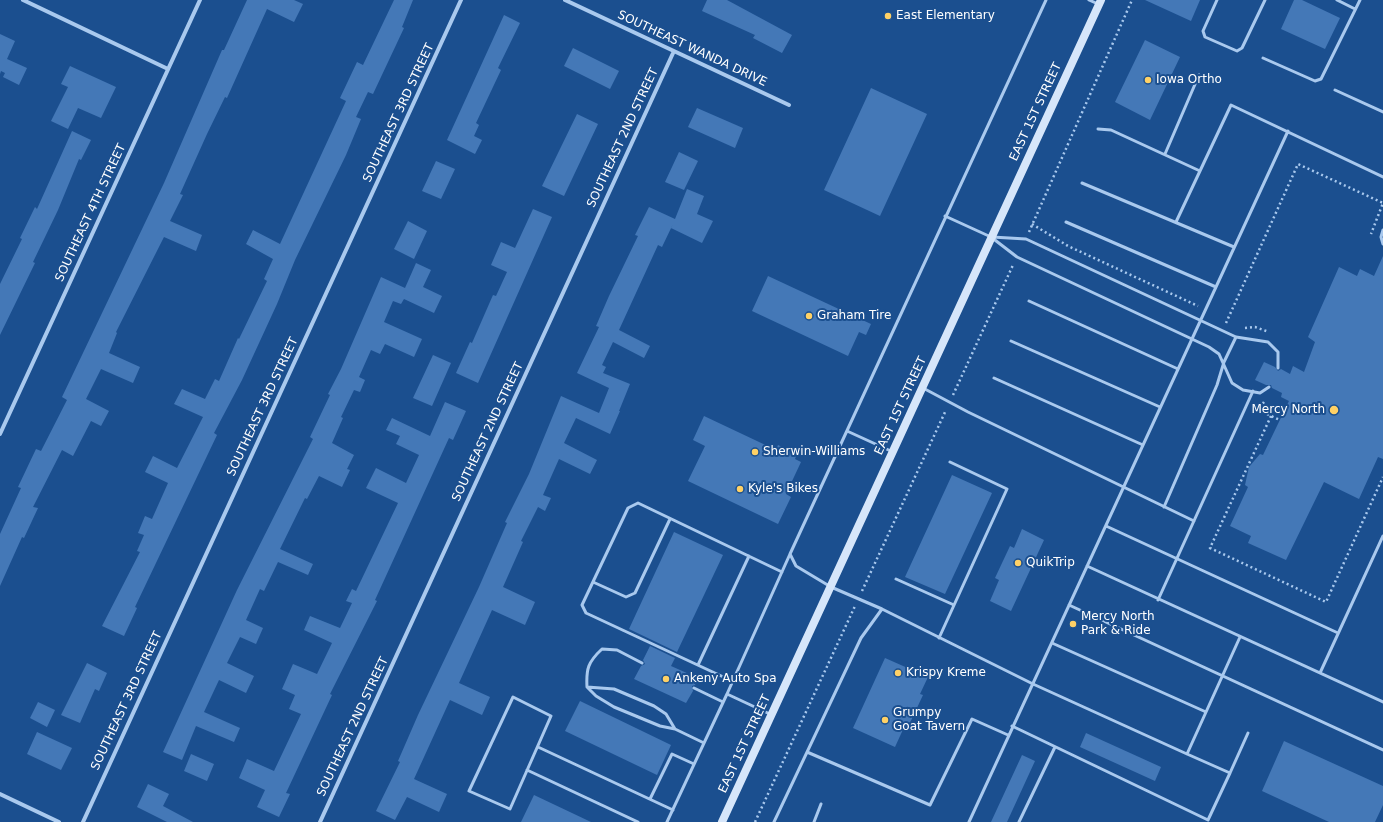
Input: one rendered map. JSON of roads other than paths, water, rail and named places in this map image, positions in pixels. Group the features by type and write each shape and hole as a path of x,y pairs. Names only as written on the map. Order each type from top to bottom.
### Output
{"main road":[{"name":"EAST 1ST STREET","path":"722,822 1100,2"}],"street":[{"path":"23,0 168,69"},
{"name":"SOUTHEAST 4TH STREET","path":"0,434 200,0"},
{"name":"SOUTHEAST 3RD STREET","path":"83,822 461,0"},
{"name":"SOUTHEAST WANDA DRIVE","path":"565,0 789,105"},
{"name":"SOUTHEAST 2ND STREET","path":"320,822 674,51"},
{"path":"0,794 59,822"}],"lane":[{"path":"667,822 945,216 1046,0"},
{"path":"1089,0 1100,2"},
{"path":"1217,0 1202,31 1205,37 1237,51 1242,48 1265,0"},
{"path":"1337,0 1355,9"},
{"path":"1262,58 1315,81 1321,79 1360,0"},
{"path":"1164,154 1199,75"},
{"path":"1334,90 1383,112"},
{"path":"1176,222 1231,105 1383,177"},
{"path":"1098,130 1111,130 1200,170"},
{"path":"969,822 1288,131"},
{"path":"1082,183 1234,247"},
{"path":"945,216 991,237 1017,257 1192,338 1219,354 1224,362 1232,383 1243,390 1260,393 1269,387"},
{"path":"1066,222 1216,287"},
{"path":"1383,230 1381,237 1383,244"},
{"path":"991,237 1026,239 1236,337 1268,342 1278,352 1278,368"},
{"path":"1030,301 1178,369"},
{"path":"1164,507 1217,386 1224,362 1236,337"},
{"path":"1011,341 1160,407"},
{"path":"994,378 1143,445"},
{"path":"922,388 968,412 1194,522"},
{"path":"1158,600 1253,391"},
{"path":"847,431 893,452"},
{"path":"939,638 1007,489 950,462"},
{"path":"732,681 586,613 582,605 628,508 638,503 782,572"},
{"path":"593,582 626,597 635,593 670,519"},
{"path":"1106,526 1338,633"},
{"path":"1320,673 1383,536"},
{"path":"790,554 796,566 831,587 882,609 1033,684 1230,773"},
{"path":"698,665 749,556"},
{"path":"1087,566 1158,600 1383,702"},
{"path":"896,579 954,605"},
{"path":"1069,605 1383,750"},
{"path":"774,822 861,638 882,609"},
{"path":"1187,754 1240,637"},
{"path":"1052,643 1206,712"},
{"path":"642,662 617,650 602,649 593,658 586,672 587,687 596,696 614,707 660,726 675,729 704,743"},
{"path":"587,687 614,689 654,706 666,714 675,729"},
{"path":"694,688 723,702"},
{"path":"727,694 772,715"},
{"path":"513,697 552,716 527,770 510,809 468,791 513,697"},
{"path":"807,752 930,805 972,720 1008,735"},
{"path":"1012,726 1208,821 1248,733"},
{"path":"538,747 673,810"},
{"path":"1019,822 1055,747"},
{"path":"650,799 672,754 694,764"},
{"path":"527,770 638,822"},
{"path":"814,822 821,804"}],"place":[{"name":"East Elementary","path":"888,16"},
{"name":"Iowa Ortho","path":"1148,80"},
{"name":"Graham Tire","path":"809,316"},
{"name":"Mercy North","path":"1334,410"},
{"name":"Sherwin-Williams","path":"755,452"},
{"name":"Kyle's Bikes","path":"740,489"},
{"name":"QuikTrip","path":"1018,563"},
{"name":"Mercy North Park & Ride","path":"1073,624"},
{"name":"Krispy Kreme","path":"898,673"},
{"name":"Ankeny Auto Spa","path":"666,679"},
{"name":"Grumpy Goat Tavern","path":"885,720"}]}
